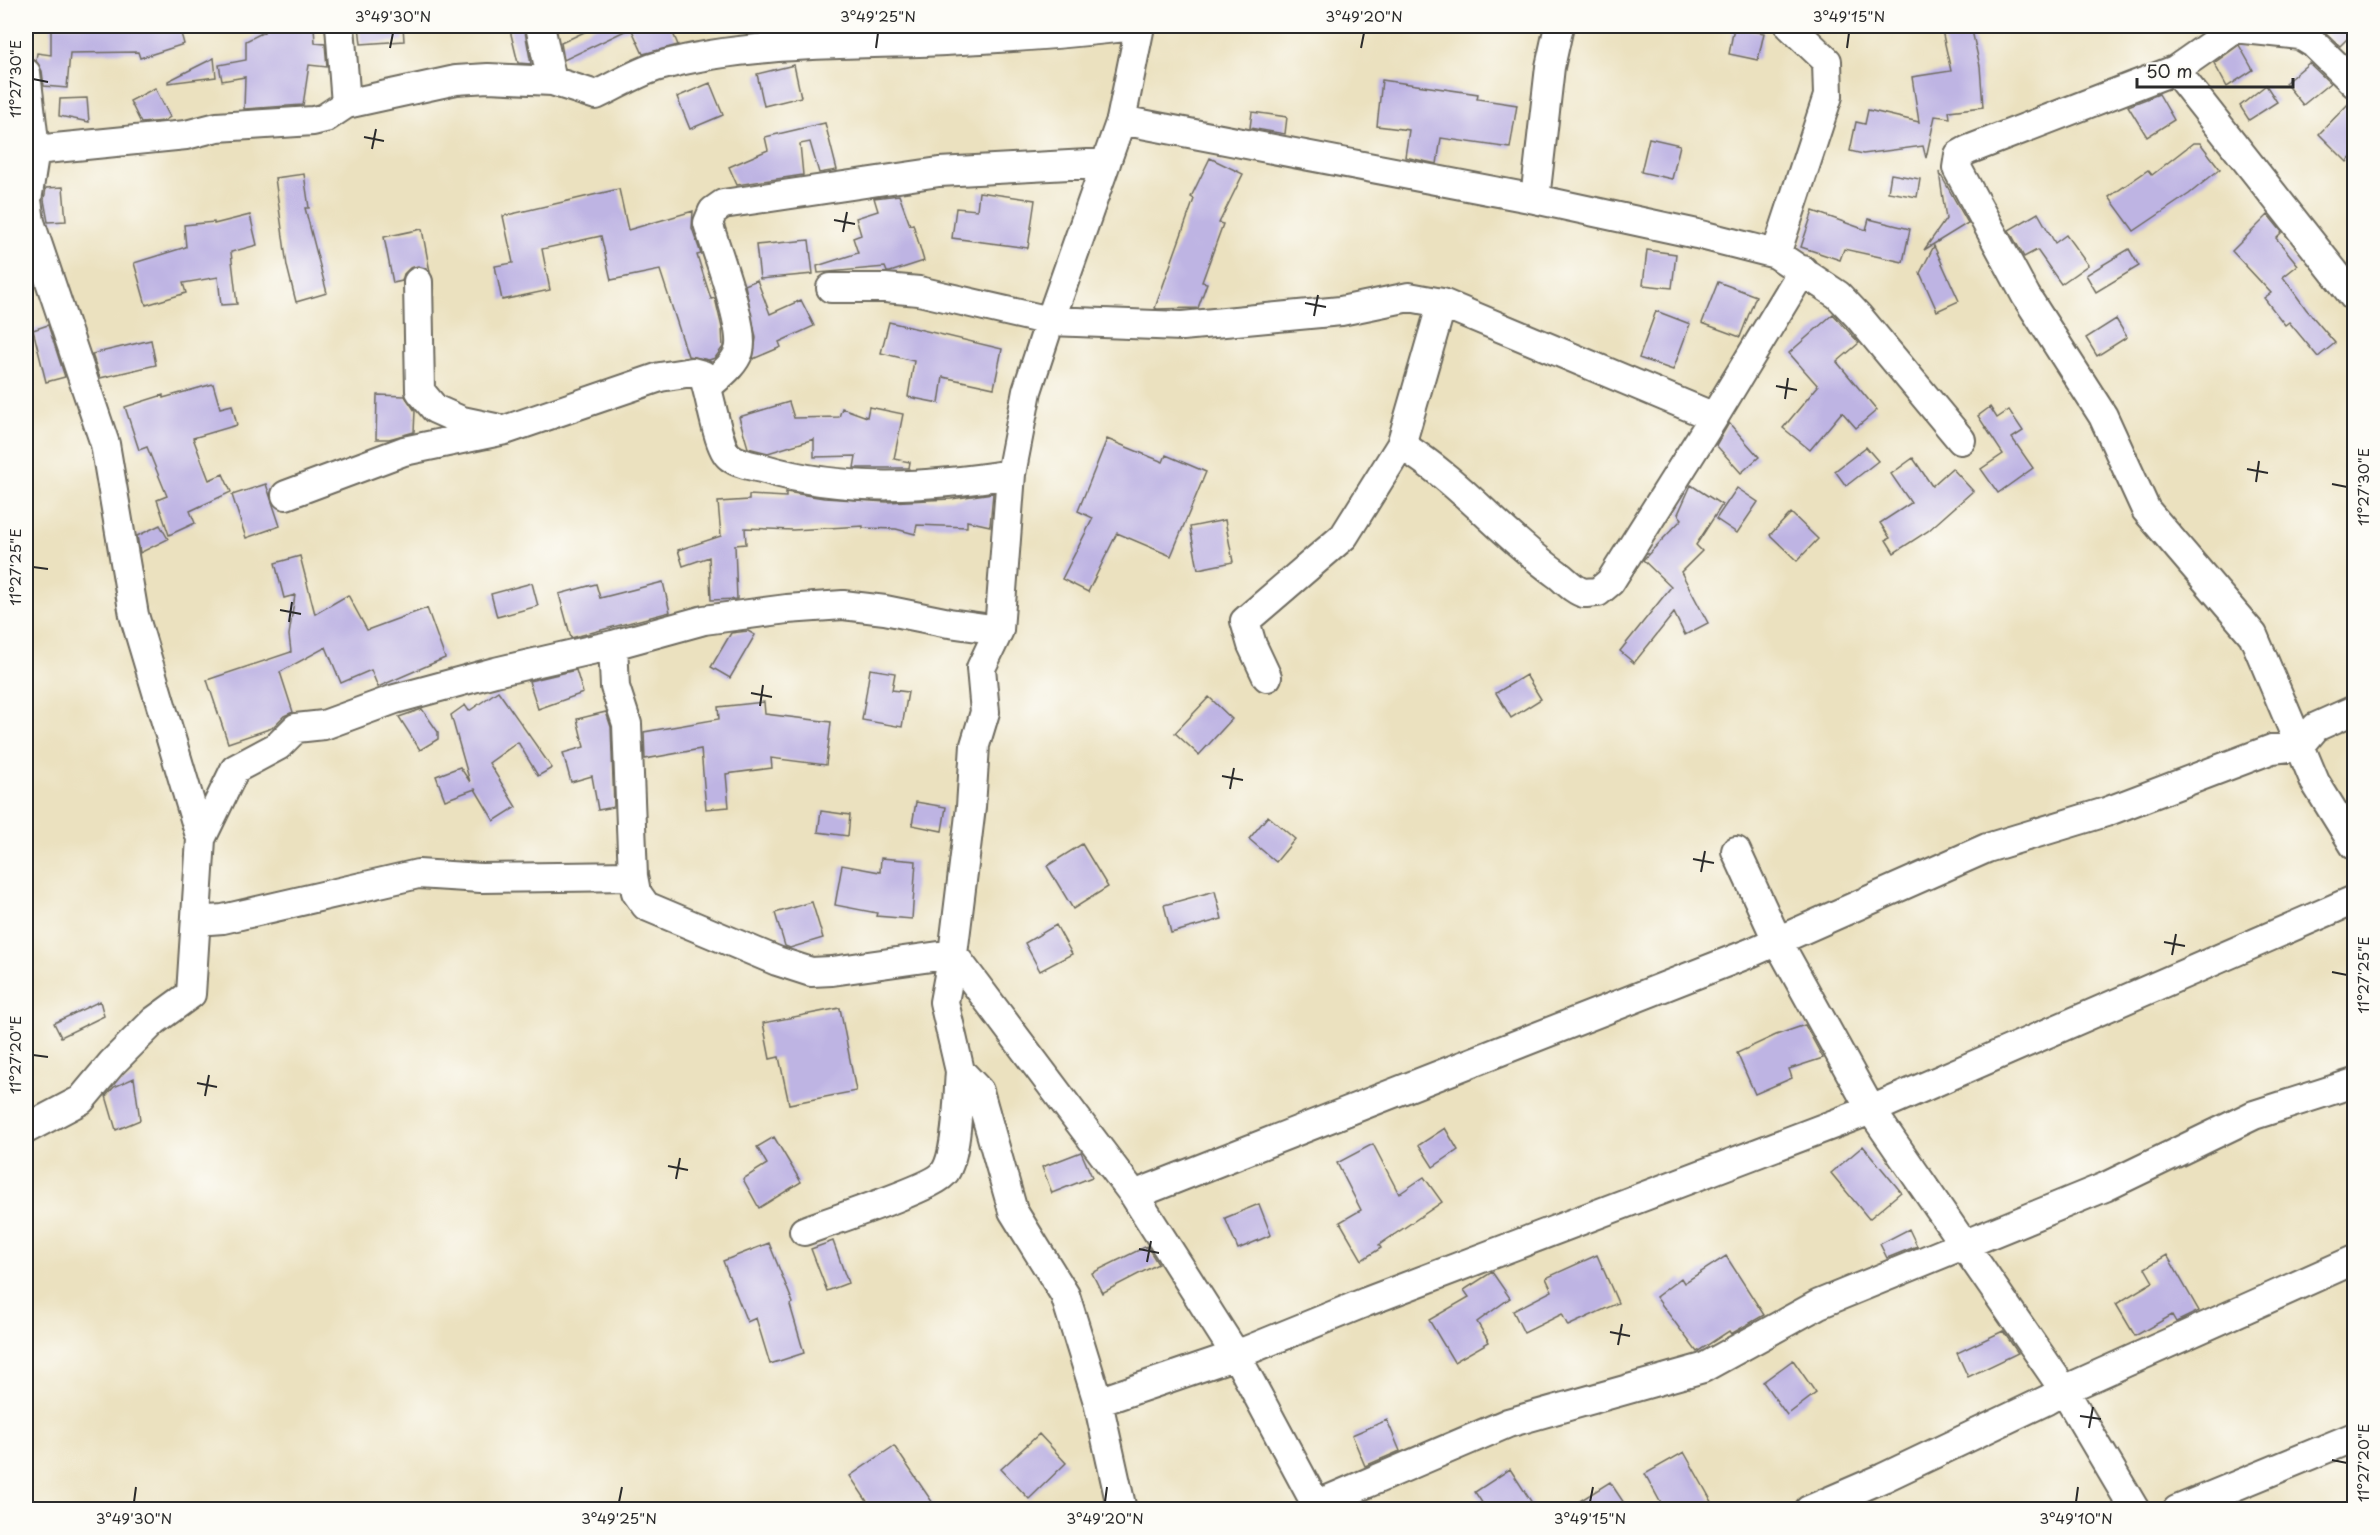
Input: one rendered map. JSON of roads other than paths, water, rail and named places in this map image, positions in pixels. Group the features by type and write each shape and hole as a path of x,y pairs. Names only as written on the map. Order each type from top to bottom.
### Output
{"street":[{"path":"340,26 346,104"},
{"path":"540,26 552,81"},
{"path":"35,150 186,135 217,127 313,121 325,118 346,104 456,80 488,78 552,81 596,95 657,67 741,50 852,43 979,39 1132,26"},
{"path":"804,1231 926,1186 945,1173 953,1150 960,1071 944,1002 953,954 971,807 975,745 985,712 981,668 999,630 1011,474 1027,391 1121,120 1140,26"},
{"path":"1534,199 1550,67 1559,26"},
{"path":"1776,255 1828,96 1827,61 1790,26"},
{"path":"2355,83 2313,43 2300,35 2234,27 2175,70 1968,150 1959,155 1958,168 2026,296 2103,416 2146,510 2253,634 2314,782 2355,845"},
{"path":"2175,70 2355,297"},
{"path":"26,73 35,150 27,200 30,222 105,444 134,615 201,838 191,994 154,1021 112,1063 81,1100 26,1129"},
{"path":"1121,120 1534,199 1697,234 1776,255 1803,270 1838,295 1961,440"},
{"path":"708,386 729,367 738,353 741,342 738,323 708,223 713,211 723,204 939,172 1106,163"},
{"path":"1401,445 1420,457 1486,513 1510,538 1534,558 1583,592 1598,592 1610,582 1803,270"},
{"path":"418,282 420,391 435,410 462,421 505,430"},
{"path":"831,288 885,288 919,291 1050,321 1182,326 1341,311 1409,297 1442,303 1714,417"},
{"path":"1267,677 1252,645 1245,621 1344,537 1401,445 1442,303"},
{"path":"286,495 404,451 505,430 660,377 692,372 703,375 708,386 722,447 729,457 789,476 871,486 972,480 1011,474"},
{"path":"201,838 235,769 278,746 296,728 324,725 418,693 495,672 613,645 704,620 787,609 843,606 885,610 999,630"},
{"path":"613,645 615,687 627,724 633,876 636,892 646,906 777,961 811,972 953,954"},
{"path":"1134,1195 1777,940 1987,848 2106,812 2272,749 2300,746 2316,727 2355,710"},
{"path":"1736,851 1777,940 1871,1110 2064,1390 2135,1509"},
{"path":"196,921 223,919 418,874 481,878 633,876"},
{"path":"1098,1402 1236,1355 1366,1302 1871,1110 2355,900"},
{"path":"953,954 1134,1195 1236,1355 1318,1507 1508,1423 1703,1368 1819,1304 2105,1187 2254,1115 2355,1083"},
{"path":"960,1071 979,1092 1013,1211 1065,1295 1098,1402 1122,1509"},
{"path":"1809,1509 1884,1478 2048,1400 2064,1390 2355,1260"},
{"path":"2177,1509 2355,1437"}]}
